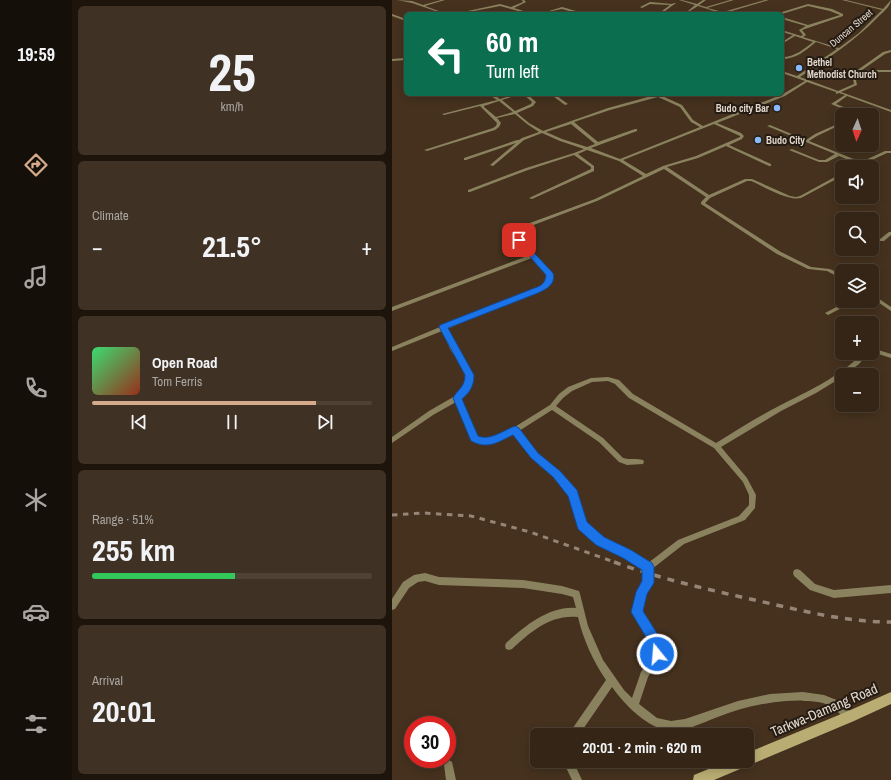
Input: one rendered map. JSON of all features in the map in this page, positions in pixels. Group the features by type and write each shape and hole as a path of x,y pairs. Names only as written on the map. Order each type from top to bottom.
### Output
{"main road":[{"name":"Tarkwa-Damang Road","path":"754,756 850,717 891,698"},
{"path":"699,780 727,768"}],"street":[{"path":"398,0 412,2 440,12"},
{"path":"422,6 444,0"},
{"path":"512,8 525,2 523,0"},
{"path":"662,12 680,0 719,12"},
{"path":"690,12 689,11 705,0"},
{"path":"707,8 732,0"},
{"path":"731,12 768,0"},
{"path":"843,0 884,10"},
{"path":"854,3 862,0"},
{"name":"Duncan Street","path":"798,77 840,49 884,10 891,1"},
{"path":"641,7 650,2 673,4"},
{"path":"464,12 496,5 525,12"},
{"path":"784,13 808,5 831,10 842,15 800,30 805,35 801,37"},
{"path":"552,12 550,11 561,8 575,12"},
{"path":"392,15 404,19"},
{"path":"784,19 808,26"},
{"path":"784,32 840,49"},
{"path":"784,42 795,35"},
{"path":"784,58 791,58 816,41"},
{"path":"837,92 856,84 853,75 884,53 891,51"},
{"path":"392,60 404,59"},
{"path":"859,71 891,71"},
{"path":"784,73 891,111"},
{"path":"784,95 807,81"},
{"path":"494,96 541,132 586,149 604,153 620,160 646,176"},
{"path":"444,114 482,105 510,96"},
{"path":"495,118 514,113 528,107 534,102 527,96"},
{"path":"555,96 566,104"},
{"path":"465,159 541,132 653,96"},
{"path":"658,96 681,106 692,121 702,128"},
{"path":"620,160 782,96"},
{"path":"843,108 833,104 846,96"},
{"path":"426,150 494,129 498,126 499,123 482,107 482,105"},
{"path":"571,122 597,144"},
{"path":"392,349 546,286 549,282 550,275 519,240 517,234 521,228 591,202 664,167 697,157 741,138 742,136 740,134 714,123"},
{"path":"769,126 853,160"},
{"path":"807,141 835,126"},
{"path":"469,192 527,169 575,154 597,144 636,130"},
{"path":"492,165 523,139"},
{"path":"727,145 770,165"},
{"path":"791,150 819,161 826,161 839,154"},
{"path":"867,160 886,152 891,152"},
{"path":"531,198 593,170 593,167 575,154"},
{"path":"664,167 709,198"},
{"path":"835,178 801,197 789,197 752,180 746,180 702,203 704,206 779,253 810,268 828,270 835,274"},
{"path":"882,240 891,233"},
{"path":"392,310 476,276 533,256"},
{"path":"879,301 891,309"},
{"path":"828,313 838,308"},
{"path":"392,440 431,413 457,398 466,390 470,382 470,375 443,327"},
{"path":"879,352 891,356"},
{"path":"716,446 838,377 860,360"},
{"path":"457,398 475,438 481,442 491,441 515,430 552,407 561,396 570,389 592,380 608,379 617,382 631,396 716,446 745,480 752,495 752,506 742,518 680,542 648,567"},
{"path":"552,407 601,440 622,460 627,462 641,462"},
{"path":"515,430 535,456 557,474 573,494 582,525 600,541 627,554 648,567"},
{"path":"634,706 644,675 658,650 658,646 637,612 642,592 648,583 648,567"},
{"path":"797,573 813,587 834,594 891,589"},
{"path":"392,606 406,585 417,578 425,577 439,581 524,584 562,590 576,594 584,626 600,663 621,693 634,706 655,722 671,726 685,724 738,705 770,698 803,696 824,699 836,704 850,717"},
{"path":"509,646 522,634 540,622 570,610 581,613"},
{"path":"578,728 612,679"},
{"path":"449,768 451,780"},
{"path":"571,768 577,780"}],"railway":[{"path":"392,515 423,513 471,516 530,532 617,563"},
{"path":"617,563 650,574 722,593 841,618 874,622 891,622"}],"place":[{"name":"Bethel Methodist Church","path":"799,68"},
{"name":"Budo city Bar","path":"777,108"},
{"name":"Budo City","path":"758,140"}],"route":[{"path":"519,240 550,275 549,282 546,286 535,291 443,327 470,375 470,382 466,390 457,398 475,438 481,442 491,441 515,430 535,456 557,474 573,494 582,525 600,541 627,554 648,567 648,583 642,592 637,612 658,646 657,654"}]}
